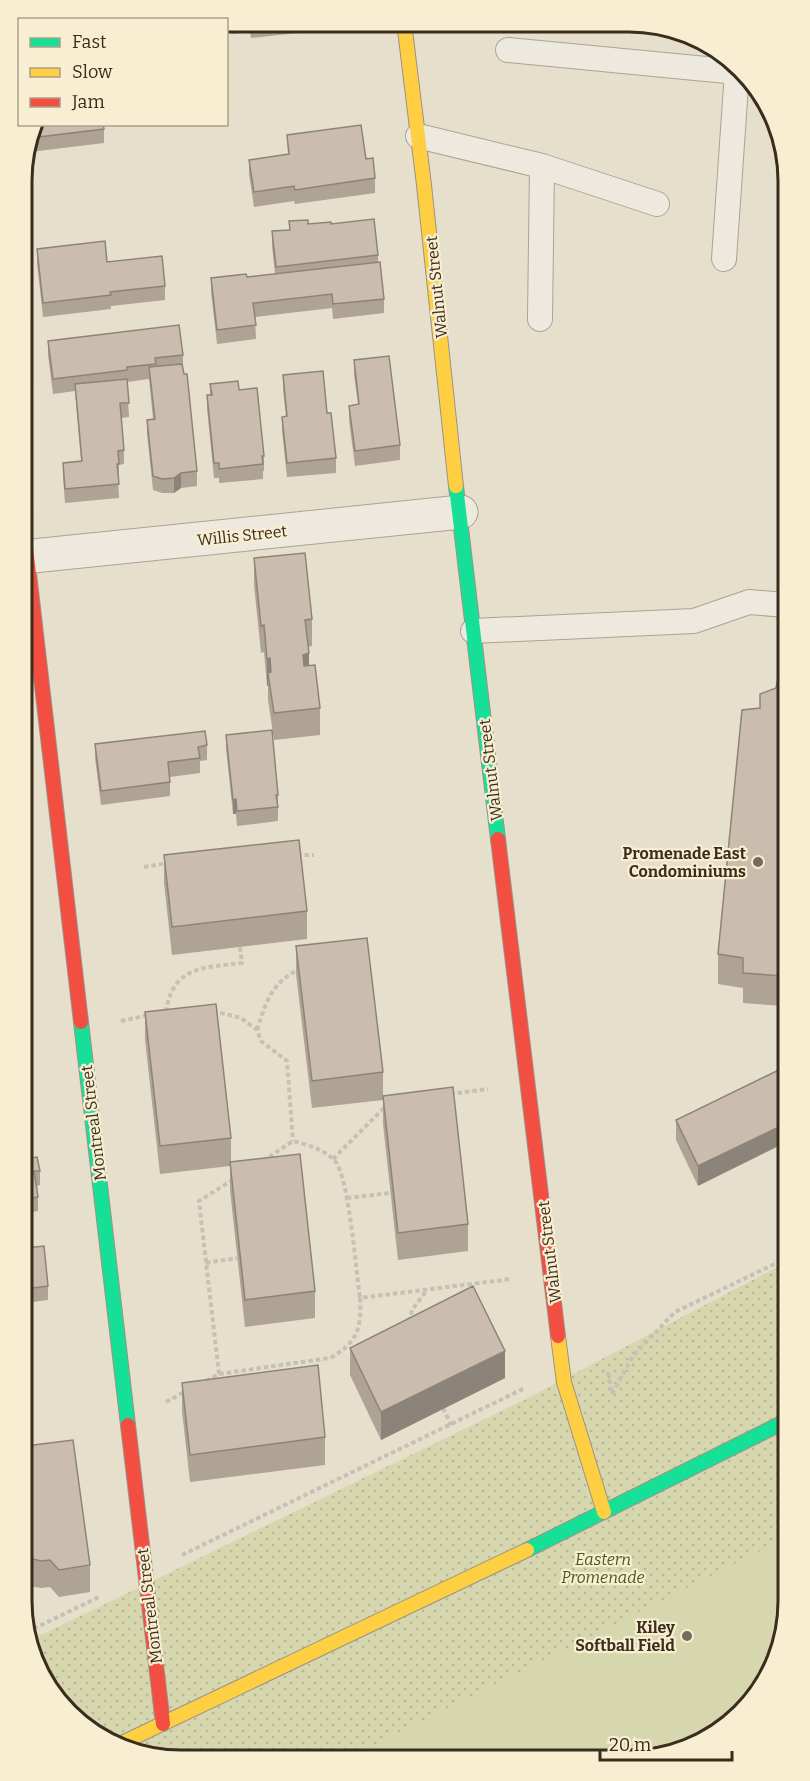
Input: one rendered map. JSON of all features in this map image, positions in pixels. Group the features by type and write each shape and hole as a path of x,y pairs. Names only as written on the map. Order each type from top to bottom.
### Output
{"street":[{"name":"Walnut Street","path":"405,32 473,631 564,1382 604,1512"},
{"name":"Willis Street","path":"32,555 461,512"},
{"name":"Montreal Street","path":"32,615 163,1724"},
{"path":"128,1740 604,1512 778,1425"}],"lane":[{"path":"508,50 728,69"},
{"path":"724,259 737,78"},
{"path":"418,136 542,166 657,204"},
{"path":"540,319 542,166"},
{"path":"473,631 694,621 749,602 778,604"}],"path":[{"path":"293,855 314,855"},
{"path":"144,867 172,863"},
{"path":"166,1012 173,990 182,977 194,970 242,963 240,947"},
{"path":"257,1030 273,989 288,975 308,964"},
{"path":"117,1022 176,1010"},
{"path":"209,1011 241,1018 257,1030 261,1041 287,1061 293,1141"},
{"path":"446,1095 490,1089"},
{"path":"333,1160 390,1102"},
{"path":"200,1384 219,1374 330,1358 344,1350 354,1339 360,1325 360,1298 344,1179 333,1160 314,1146 293,1141 256,1165"},
{"path":"219,1374 199,1201 237,1177"},
{"path":"346,1198 391,1192"},
{"path":"206,1263 237,1258"},
{"path":"608,1372 612,1394 633,1356 675,1312 778,1262"},
{"path":"360,1298 512,1279"},
{"path":"408,1324 412,1310 427,1290"},
{"path":"246,1370 247,1381"},
{"path":"179,1557 525,1388"},
{"path":"161,1404 190,1389"},
{"path":"443,1408 451,1425"},
{"path":"35,1628 101,1596"}],"green space":[{"name":"Eastern Promenade","path":"778,1267 778,1610 776,1629 763,1666 748,1691 728,1712 695,1734 677,1742 629,1750 181,1750 152,1747 115,1734 82,1712 69,1699 52,1675 37,1637 520,1402"},
{"name":"Kiley Softball Field","path":"778,1542 778,1610 771,1648 758,1675 735,1706 695,1734 677,1742 629,1750 365,1750"}],"building":[{"path":"361,125 366,159 373,158 375,178 295,190 294,186 254,192 249,160 289,154 287,135"},
{"path":"42,126 103,126 104,129 39,137"},
{"path":"374,219 378,255 276,267 272,231 290,230 289,221 308,220 308,224 331,222 331,224"},
{"path":"105,241 107,262 162,256 165,286 43,303 37,249"},
{"path":"380,262 384,299 333,304 332,294 253,303 256,325 217,330 211,278 246,274 247,277"},
{"path":"179,325 183,355 155,358 156,364 127,367 127,370 53,379 48,341"},
{"path":"389,356 400,445 355,451 349,406 359,404 354,360"},
{"path":"182,364 184,374 187,374 197,471 162,479 153,476 147,420 155,419 149,367"},
{"path":"323,371 327,413 331,413 336,458 287,463 282,417 287,416 283,375"},
{"path":"127,379 129,403 120,403 124,450 118,451 119,484 65,489 63,463 82,461 75,384"},
{"path":"238,381 239,390 257,388 263,464 219,469 219,463 214,463 207,395 212,395 210,384"},
{"path":"305,553 312,619 305,620 309,653 303,655 304,666 315,665 320,708 274,713 268,673 271,672 270,658 267,659 264,625 261,626 254,558"},
{"name":"Promenade East Condominiums","path":"778,678 778,976 743,973 743,958 718,954 742,710 760,708 760,694 776,688"},
{"path":"272,730 278,807 237,811 236,799 233,800 226,735"},
{"path":"205,731 207,745 198,747 200,758 168,762 170,782 101,791 95,744"},
{"path":"299,840 307,911 172,927 164,855"},
{"path":"367,938 383,1072 312,1081 296,946"},
{"path":"216,1004 231,1138 160,1146 145,1012"},
{"path":"778,1070 778,1127 698,1166 676,1120"},
{"path":"453,1087 468,1224 398,1233 383,1096"},
{"path":"300,1154 315,1291 245,1300 230,1162"},
{"path":"37,1157 40,1171 34,1171 38,1197 32,1198 32,1158"},
{"path":"44,1246 48,1286 32,1288 32,1247"},
{"path":"473,1286 505,1351 381,1412 350,1348"},
{"path":"318,1365 325,1437 190,1455 182,1383"},
{"path":"73,1440 90,1565 59,1570 50,1560 32,1559 32,1445"}],"traffic: fast":[{"path":"456,486 498,839"},
{"path":"81,1022 128,1425"},
{"path":"527,1550 778,1425"}],"traffic: slow":[{"path":"405,32 456,486"},
{"path":"558,1336 564,1382 604,1512"},
{"path":"128,1740 527,1550"}],"traffic: jam":[{"path":"32,600 81,1022"},
{"path":"498,839 558,1336"},
{"path":"128,1425 163,1724"}],"place":[{"name":"Promenade East Condominiums","path":"758,862"},
{"name":"Kiley Softball Field","path":"687,1636"}]}
